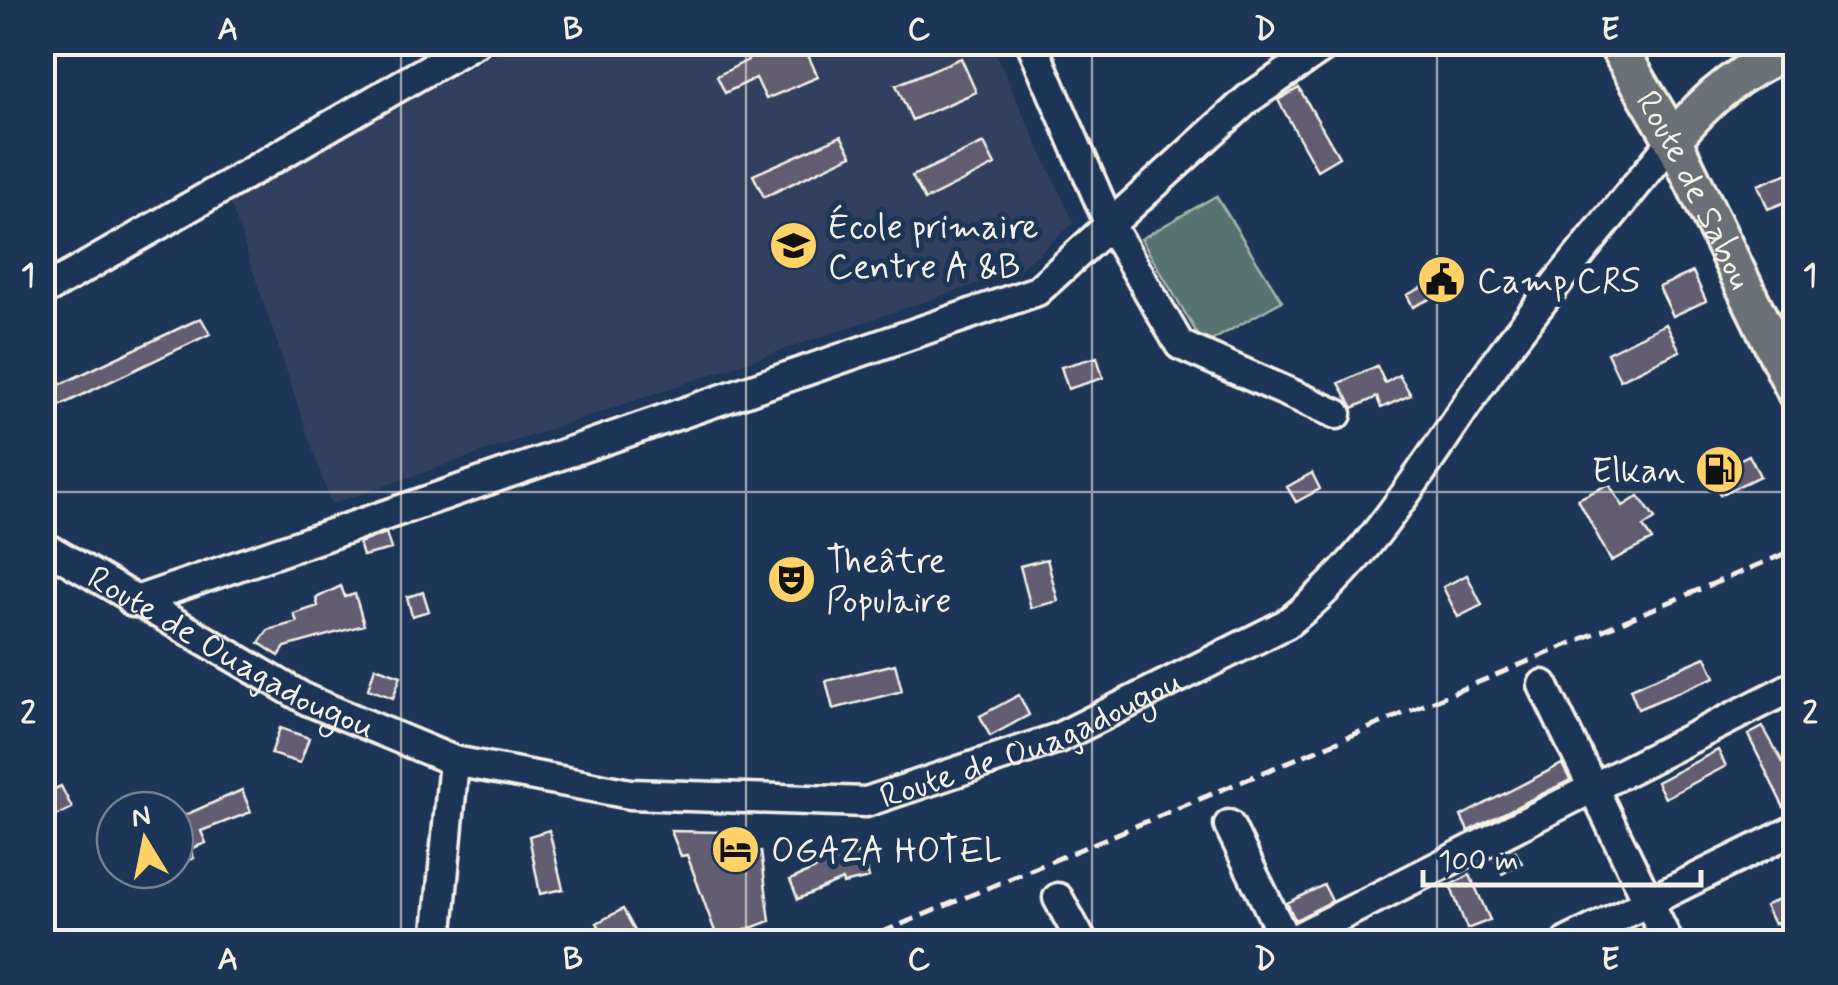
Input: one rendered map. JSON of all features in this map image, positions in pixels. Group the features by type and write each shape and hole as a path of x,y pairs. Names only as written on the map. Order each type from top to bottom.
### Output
{"main road":[{"name":"Route de Sabou","path":"1616,42 1673,140 1796,393"},
{"name":"Route de Ouagadougou","path":"1673,140 1703,102 1730,80 1796,47"}],"street":[{"path":"42,292 476,42"},
{"path":"1031,42 1110,225 1180,345 1337,414"},
{"path":"133,602 1037,291 1248,99 1331,42"},
{"name":"Route de Ouagadougou","path":"42,545 133,602 306,700 454,761 630,794 866,802 1058,738 1286,624 1355,560 1511,342 1673,140"},
{"path":"1543,685 1668,942"},
{"path":"1229,825 1288,942 1796,685"},
{"path":"437,942 454,761"},
{"path":"1567,942 1796,828"},
{"path":"1058,898 1082,942"}],"shaded area":[{"name":"École primaire Centre A &B","path":"990,42 1074,223 1020,269 331,504 229,199 515,43"}],"green space":[{"path":"1216,196 1282,301 1204,345 1141,239"}],"building":[{"path":"751,42 802,42 818,77 766,99 756,78 725,93 717,76 748,60 741,47"},
{"path":"961,58 976,92 912,120 896,85"},
{"path":"1299,88 1339,157 1317,170 1278,100"},
{"path":"841,136 852,155 764,197 753,175"},
{"path":"984,143 995,165 925,200 912,176"},
{"path":"1796,170 1796,198 1768,209 1758,185"},
{"path":"1693,272 1706,301 1673,316 1659,287"},
{"path":"1439,279 1445,292 1413,307 1407,295"},
{"path":"201,318 210,334 47,412 42,405 42,393"},
{"path":"1666,324 1680,351 1620,380 1607,353"},
{"path":"1097,357 1103,378 1068,389 1061,367"},
{"path":"1377,366 1385,383 1399,375 1411,395 1381,408 1377,397 1353,408 1339,383"},
{"path":"1749,455 1760,476 1720,495 1711,474"},
{"path":"1312,473 1320,489 1296,502 1287,487"},
{"path":"1609,484 1623,506 1639,496 1655,519 1643,527 1652,540 1611,561 1578,499"},
{"path":"386,533 391,549 363,556 359,543"},
{"path":"1047,559 1058,601 1031,608 1020,566"},
{"path":"1467,575 1482,605 1458,617 1443,587"},
{"path":"341,586 345,597 355,594 364,625 285,647 279,656 259,643 268,630 297,622 294,614 318,606 316,598"},
{"path":"423,592 429,611 412,616 407,597"},
{"path":"1706,657 1715,677 1638,709 1630,689"},
{"path":"895,664 902,691 833,709 826,681"},
{"path":"375,667 401,676 393,698 368,689"},
{"path":"1019,695 1029,715 990,736 980,716"},
{"path":"1763,727 1796,786 1796,812 1787,814 1748,735"},
{"path":"280,728 309,738 300,763 271,754"},
{"path":"1718,750 1726,766 1665,798 1657,782"},
{"path":"1562,764 1570,780 1468,831 1461,816"},
{"path":"61,786 72,808 42,823 42,795"},
{"path":"242,790 251,812 201,831 206,843 195,847 195,811"},
{"path":"549,830 563,889 540,894 529,836"},
{"path":"671,831 723,832 725,861 761,851 770,921 718,940 687,855 681,856"},
{"path":"1515,851 1522,863 1502,874 1495,862"},
{"path":"863,853 869,878 843,884 842,880 798,899 790,880 849,854"},
{"path":"1470,875 1490,920 1467,929 1450,885"},
{"path":"1324,885 1332,901 1295,920 1287,903"},
{"path":"1796,890 1796,914 1774,924 1765,906"},
{"path":"623,909 641,942 608,942 597,923"}],"railway":[{"path":"859,942 1796,549"}],"place":[{"name":"École primaire Centre A &B","path":"793,246"},
{"name":"Camp CRS","path":"1442,280"},
{"name":"Elkan","path":"1720,470"},
{"name":"Theâtre Populaire","path":"791,580"},
{"name":"OGAZA HOTEL","path":"736,850"}]}
